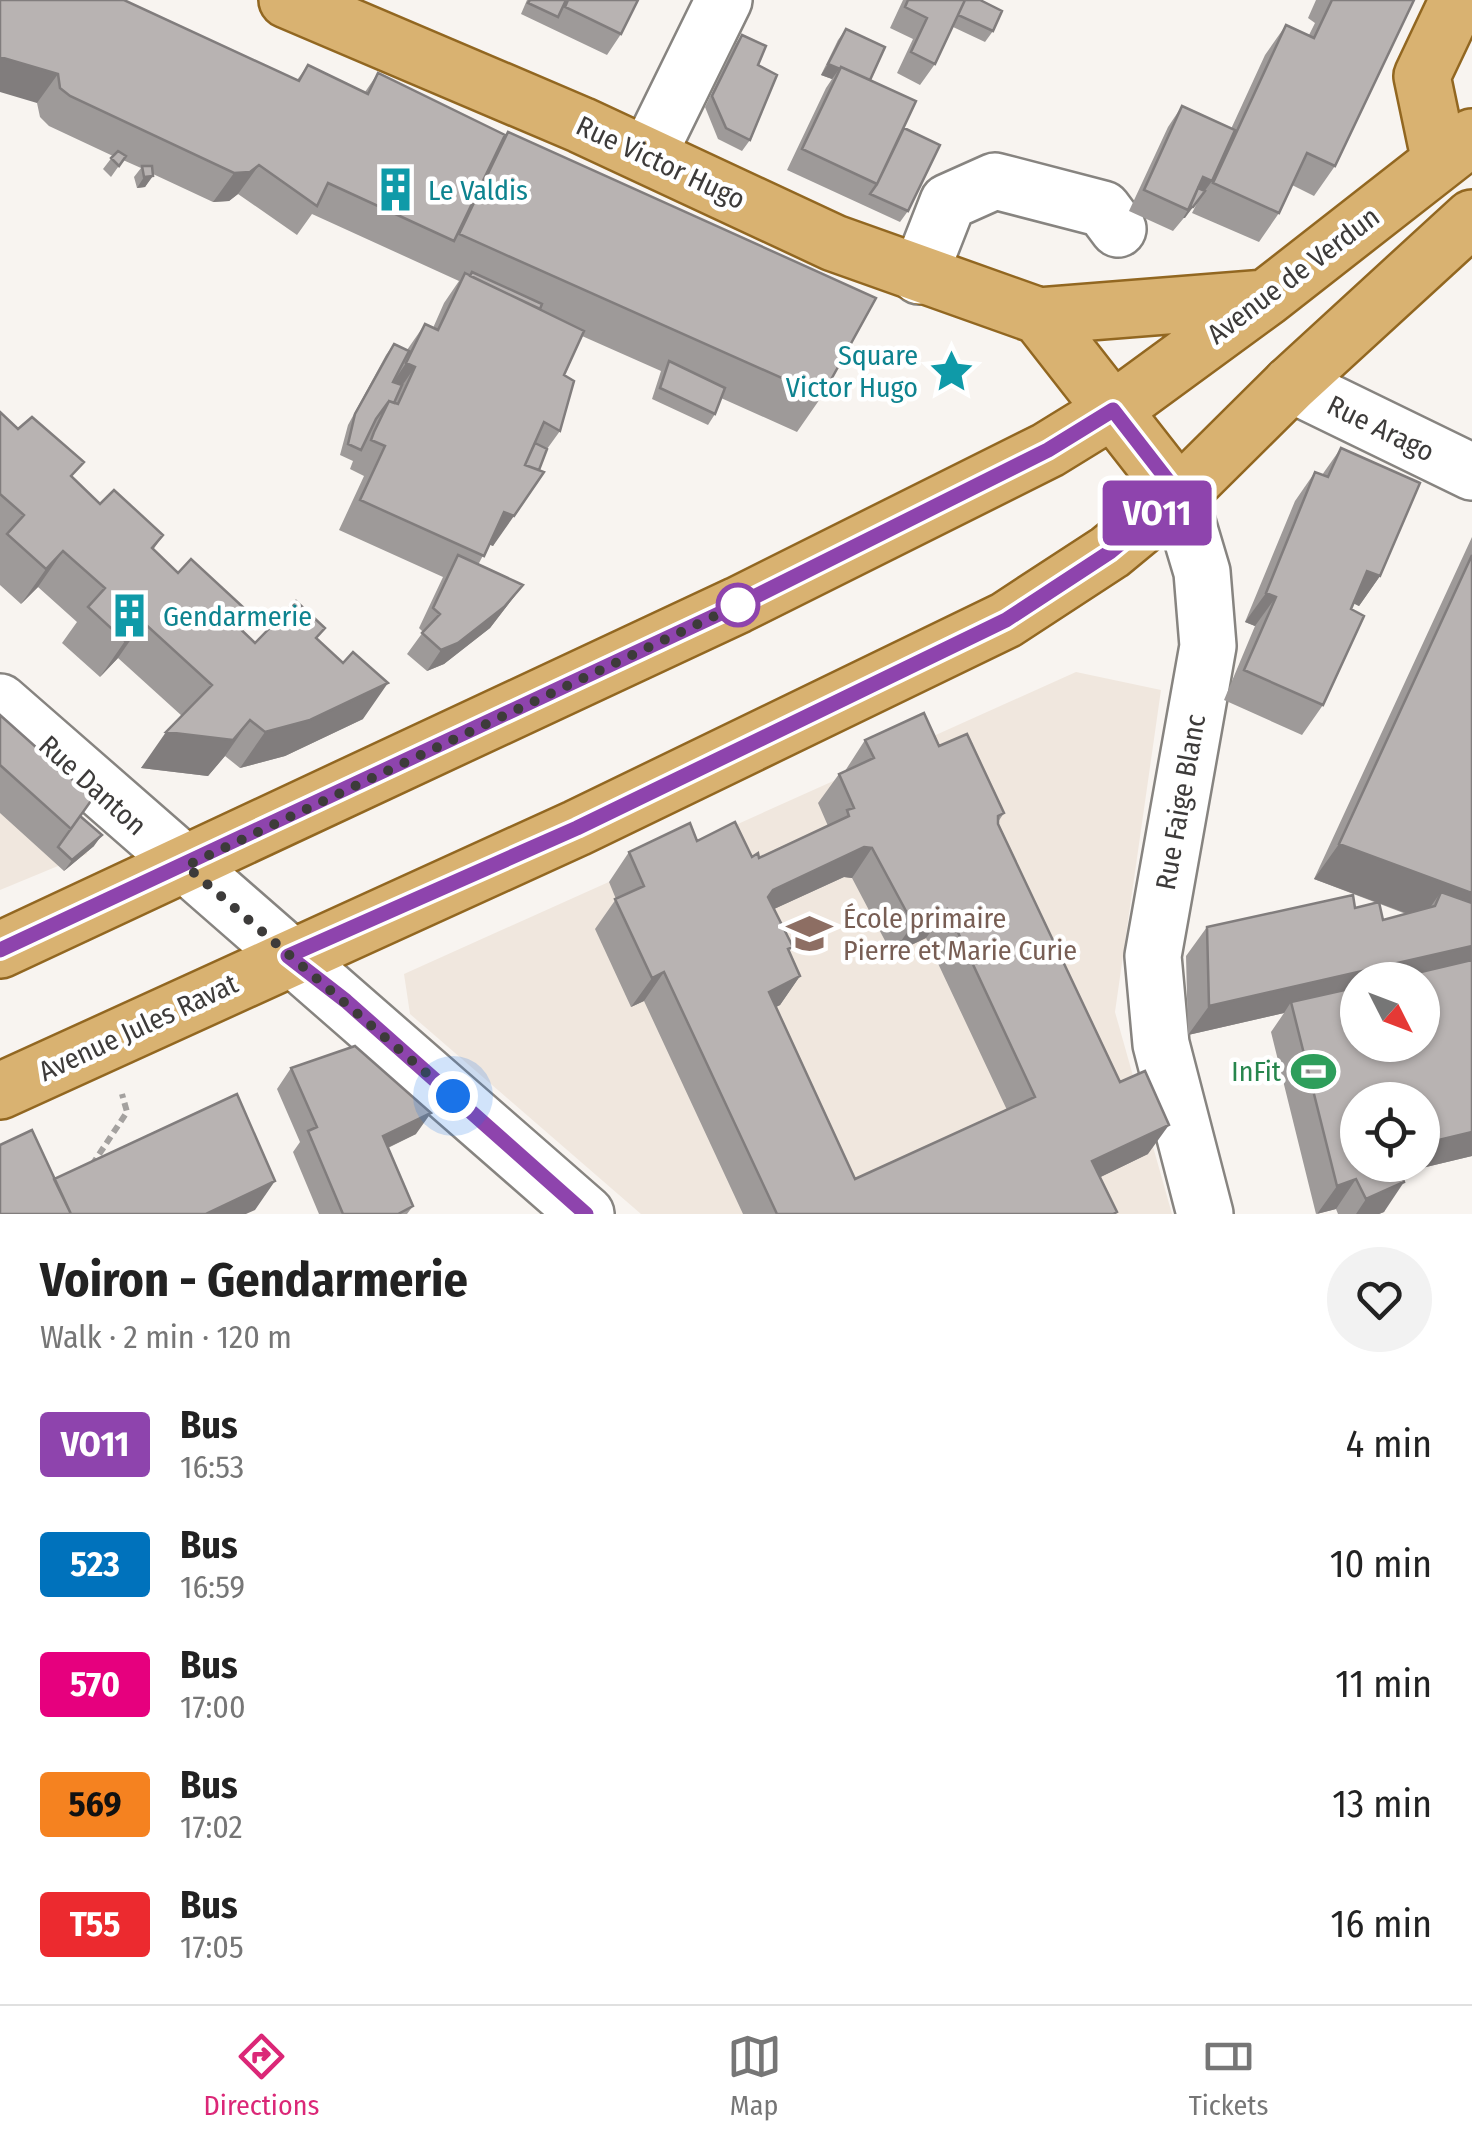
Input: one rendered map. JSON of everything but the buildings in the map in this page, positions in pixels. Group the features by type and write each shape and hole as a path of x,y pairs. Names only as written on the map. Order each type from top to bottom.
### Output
{"main road":[{"path":"1458,0 1422,76 1461,165"},
{"name":"Rue Victor Hugo","path":"314,6 834,243 1039,316 1266,298"},
{"name":"Avenue de Verdun","path":"1113,410 1266,298 1461,165"},
{"path":"1179,495 1291,384 1472,218"},
{"path":"0,950 738,605 1048,450 1113,410 1039,316"},
{"name":"Rue Faige Blanc","path":"1113,410 1179,495"},
{"name":"Avenue Jules Ravat","path":"0,1091 288,956 577,828 1006,620 1110,552 1179,495"}],"street":[{"path":"648,155 724,0"},
{"path":"920,276 948,202 995,182 1104,210 1118,229"},
{"name":"Rue Arago","path":"1291,384 1472,472"},
{"name":"Rue Faige Blanc","path":"1179,495 1202,572 1208,646 1153,956 1160,1044 1205,1214"},
{"name":"Rue Danton","path":"0,702 586,1214"}],"path":[{"path":"87,1173 127,1112 121,1091"}],"shaded area":[{"name":"École primaire Pierre et Marie Curie","path":"1076,672 1161,690 1115,1012 1172,1214 641,1214 410,1014 404,974"},
{"path":"0,752 87,828 87,854 0,890"}],"bus line":[{"name":"VO11","path":"0,950 738,605 1048,450 1113,410 1179,495 1110,552 1006,620 898,675 577,828 288,956 346,1001 586,1214"}],"place":[{"name":"Le Valdis","path":"395,190"},
{"name":"Square Victor Hugo","path":"951,371"},
{"name":"Gendarmerie","path":"130,616"},
{"name":"École primaire Pierre et Marie Curie","path":"810,934"},
{"name":"InFit","path":"1314,1071"}],"route":[{"path":"453,1096 186,866 738,605"}]}
